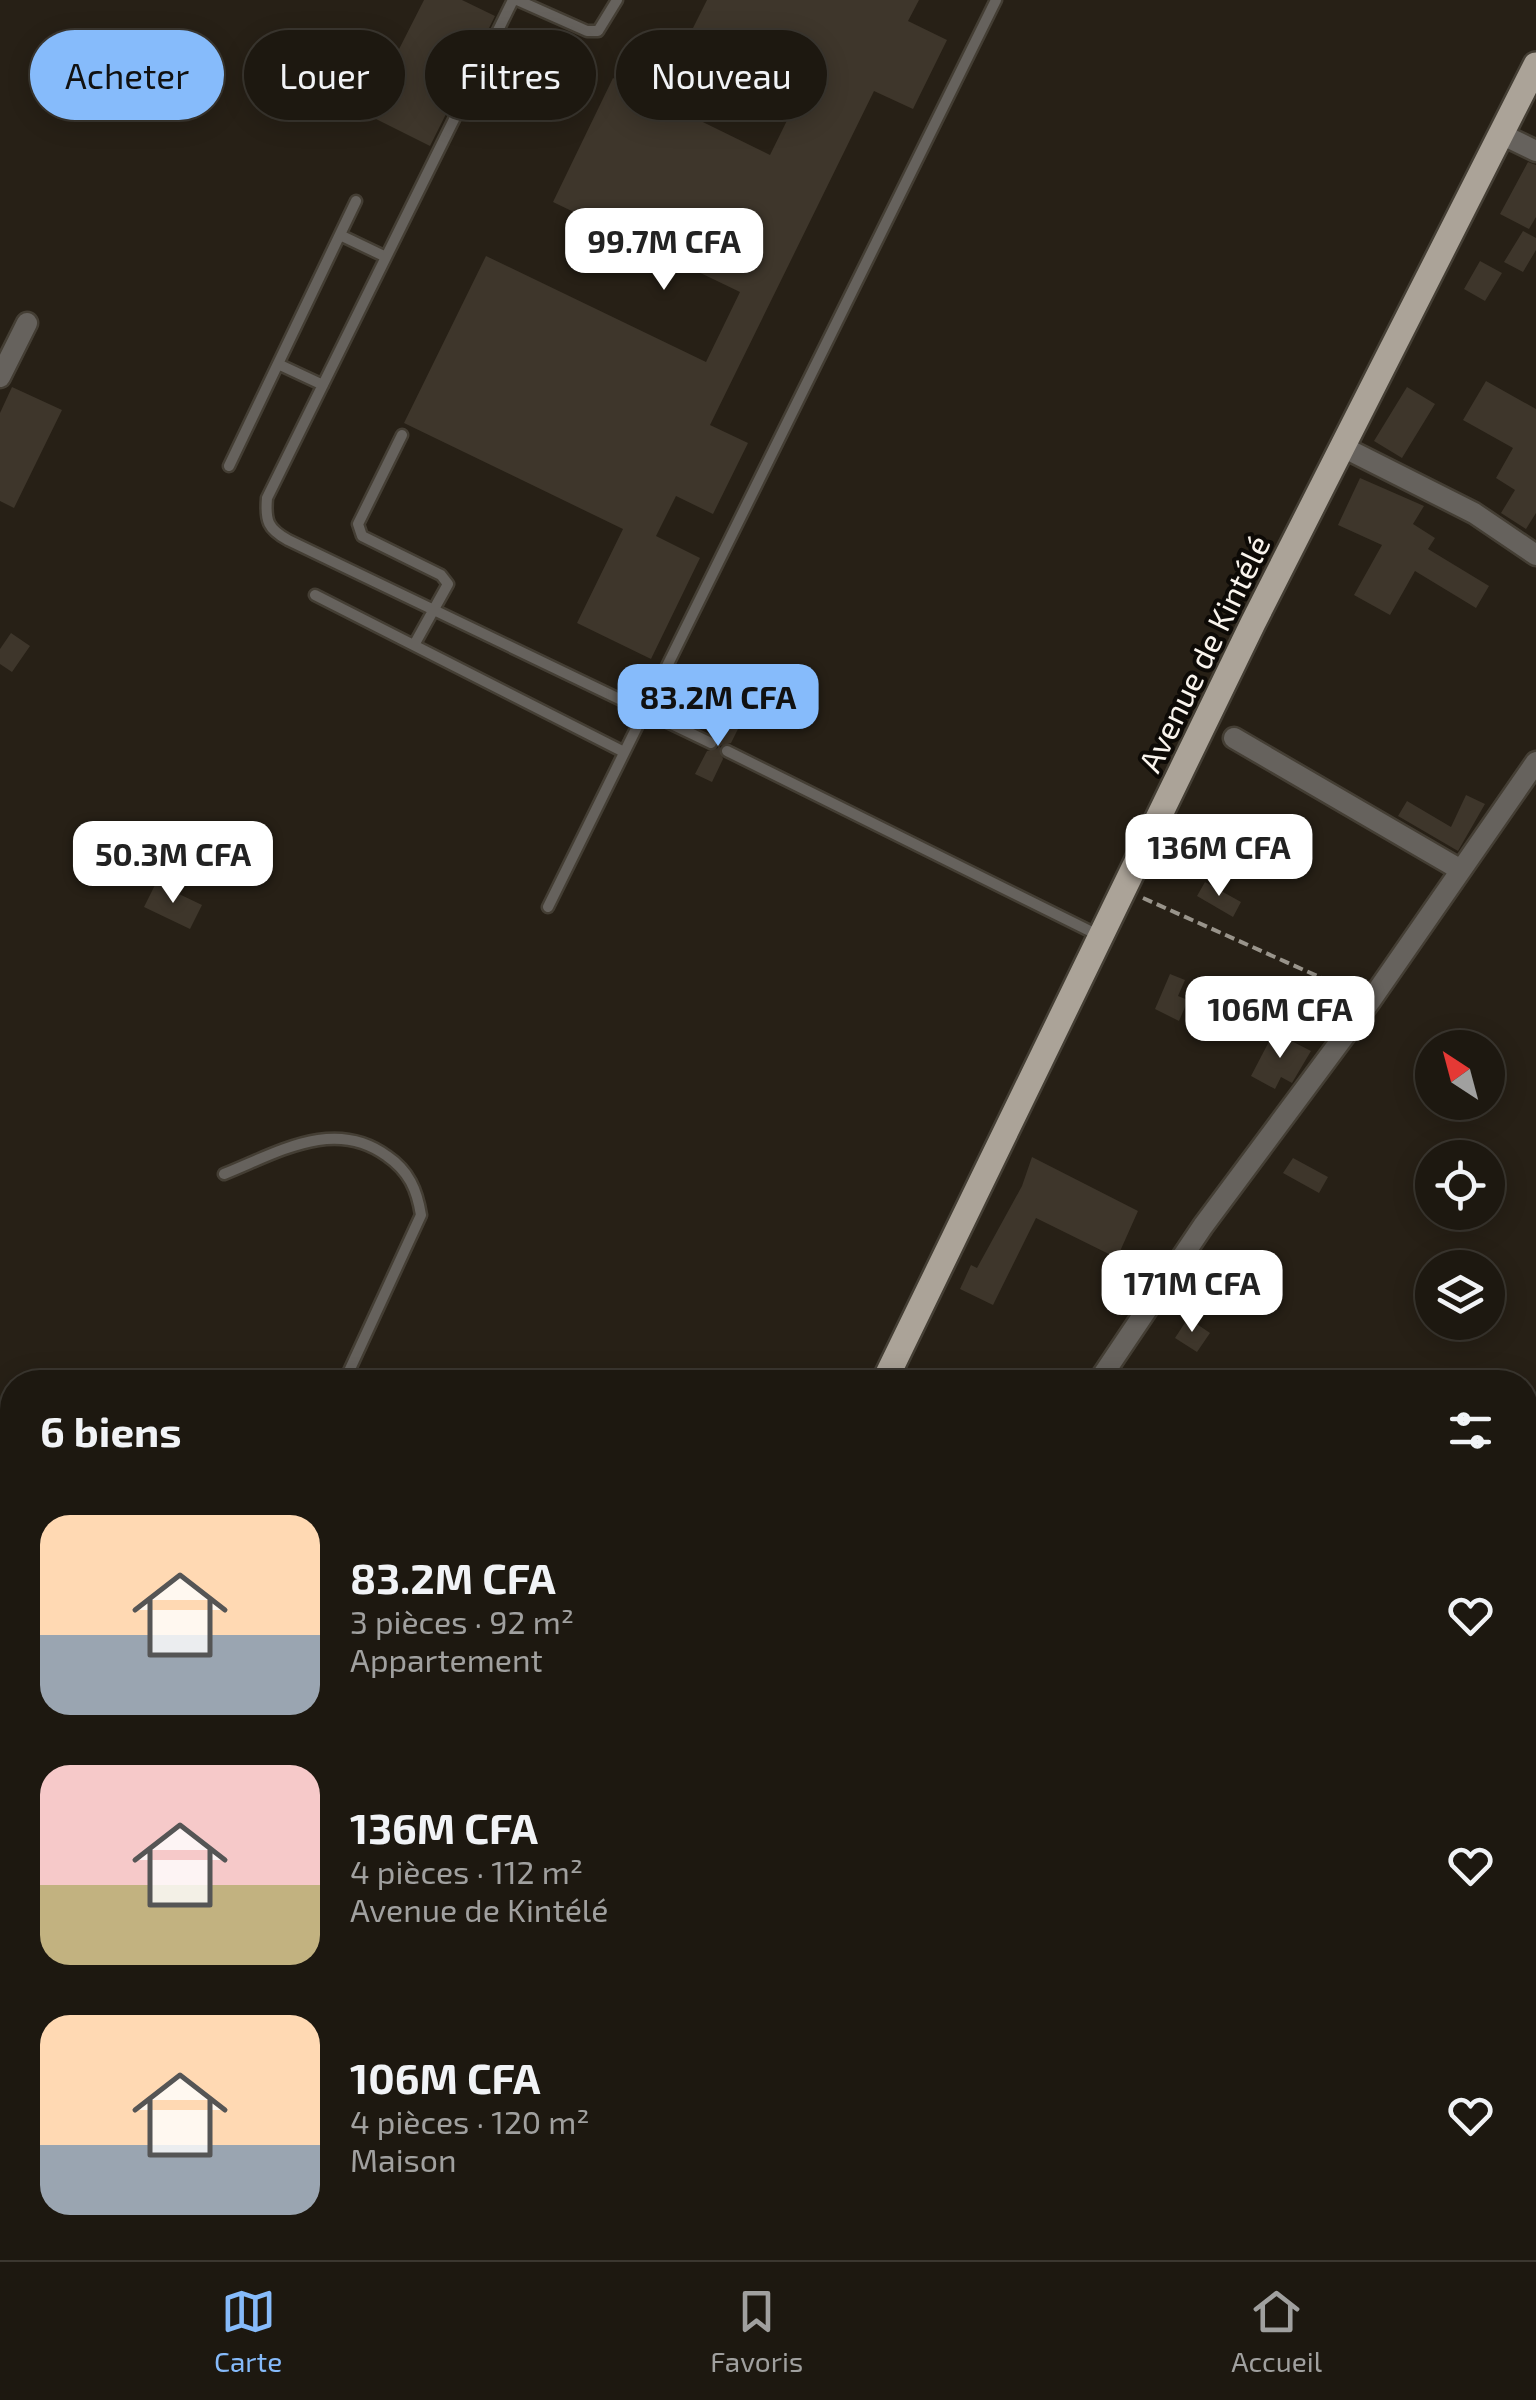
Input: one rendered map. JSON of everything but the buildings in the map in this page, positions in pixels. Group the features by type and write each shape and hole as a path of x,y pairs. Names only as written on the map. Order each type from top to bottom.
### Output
{"main road":[{"name":"Avenue de Kintélé","path":"895,1370 1125,890 1536,65"}],"street":[{"path":"1500,134 1536,151"},
{"path":"0,378 27,322"},
{"path":"1343,447 1474,513 1536,554"},
{"path":"1234,738 1460,869"},
{"path":"1106,1370 1203,1226 1371,1000 1536,762"}],"lane":[{"path":"617,0 598,31 587,31 515,0 267,498 265,517 272,531 711,743"},
{"path":"548,907 996,0"},
{"path":"229,466 356,200"},
{"path":"340,235 386,257"},
{"path":"278,364 322,385"},
{"path":"402,435 358,524 362,536 441,575 448,584 414,645"},
{"path":"314,594 624,752"},
{"path":"727,751 1102,937"},
{"path":"224,1174 303,1142 329,1136 353,1138 399,1164 418,1191 421,1215 350,1370"}],"path":[{"path":"1125,890 1371,1000"}]}
